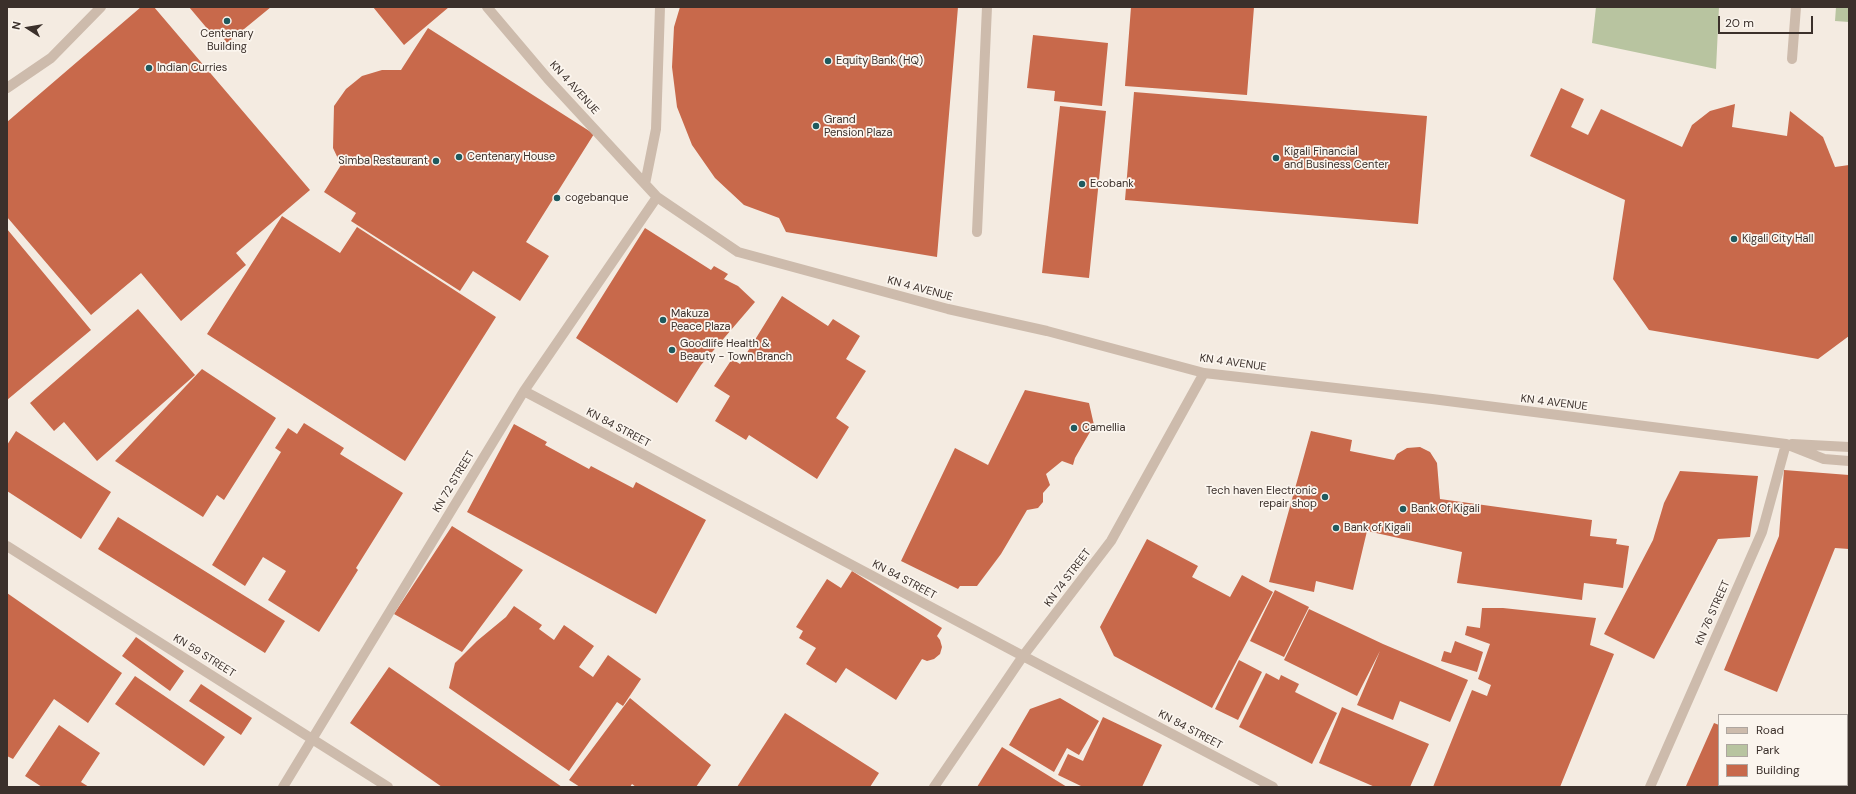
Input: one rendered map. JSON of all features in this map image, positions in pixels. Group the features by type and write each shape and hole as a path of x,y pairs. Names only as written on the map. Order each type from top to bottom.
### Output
{"street":[{"path":"7,88 51,58 101,7"},
{"name":"KN 4 AVENUE","path":"487,7 548,79 657,197 738,252 948,309 1047,331 1204,373 1786,444 1824,459 1849,461"},
{"path":"644,184 656,129 660,7"},
{"path":"977,232 987,7"},
{"path":"1792,59 1796,7"},
{"name":"KN 72 STREET","path":"283,787 524,391 657,197"},
{"name":"KN 74 STREET","path":"934,787 1023,656 1111,541 1204,373"},
{"name":"KN 84 STREET","path":"524,391 1273,787"},
{"path":"1786,444 1849,447"},
{"name":"KN 76 STREET","path":"1650,787 1762,532 1786,444"},
{"name":"KN 59 STREET","path":"7,546 388,787"}],"green space":[{"path":"1596,7 1719,7 1716,69 1592,43"},
{"path":"1836,7 1849,7 1849,22 1835,21"}],"building":[{"path":"141,7 154,7 310,190 236,253 246,265 181,321 141,273 91,315 7,217 7,122"},
{"name":"Centenary Building","path":"189,7 271,7 227,43 221,35 216,39"},
{"path":"373,7 449,7 404,45"},
{"name":"Grand Pension Plaza","path":"680,7 958,7 937,257 786,232 779,218 744,205 715,178 692,145 677,107 672,67 674,27"},
{"path":"1131,7 1254,7 1247,95 1125,86"},
{"name":"Centenary House","path":"428,28 594,134 526,242 549,256 520,301 473,271 460,291 351,221 356,213 324,192 341,165 333,148 334,106 346,89 362,76 382,70 401,70"},
{"path":"1033,35 1108,43 1102,106 1054,101 1055,91 1027,88"},
{"name":"Kigali City Hall","path":"1561,88 1584,99 1571,127 1588,135 1601,109 1682,147 1692,125 1710,111 1735,104 1732,127 1787,136 1790,111 1823,137 1835,167 1849,165 1849,336 1818,359 1649,330 1613,279 1625,200 1530,156"},
{"name":"Kigali Financial and Business Center","path":"1134,92 1427,116 1418,224 1125,200"},
{"path":"1060,106 1106,111 1089,278 1042,273"},
{"path":"282,216 340,253 357,227 496,317 405,461 207,334"},
{"name":"Makuza Peace Plaza","path":"645,228 711,270 714,266 728,274 724,279 738,286 755,302 701,365 677,403 576,338"},
{"path":"7,229 91,330 7,400"},
{"path":"782,296 828,326 833,319 860,336 846,359 866,371 836,418 849,427 817,479 749,435 746,440 715,421 730,396 714,386 732,359 740,364"},
{"path":"138,309 195,375 97,461 64,422 54,431 30,403"},
{"path":"202,369 276,418 224,500 217,495 203,517 115,461"},
{"path":"1025,390 1089,403 1094,425 1075,458 1073,465 1062,461 1046,474 1050,485 1043,493 1043,502 1038,508 1027,510 1001,554 977,586 960,586 958,589 901,561 955,448 988,465"},
{"path":"304,423 344,448 340,454 403,493 356,568 358,570 319,632 268,600 286,571 263,557 245,586 212,565 281,452 275,448 288,428 297,434"},
{"path":"514,424 547,442 545,445 589,469 591,466 633,488 636,482 706,520 656,614 467,512"},
{"path":"16,431 111,492 81,539 7,491 7,445"},
{"name":"Bank Of Kigali","path":"1311,431 1352,440 1350,451 1394,460 1397,454 1407,448 1420,447 1430,452 1437,463 1440,499 1592,520 1590,536 1617,539 1616,544 1629,546 1623,588 1584,583 1582,600 1457,583 1462,552 1367,531 1353,590 1316,581 1314,592 1269,582"},
{"path":"1784,470 1849,475 1849,549 1835,548 1777,692 1724,670 1779,536"},
{"path":"1680,471 1758,476 1750,537 1718,539 1654,659 1604,634 1653,540 1664,503"},
{"path":"118,517 285,621 265,653 98,549"},
{"path":"452,526 523,570 462,652 394,614"},
{"path":"1147,539 1198,566 1192,577 1230,597 1242,575 1273,592 1212,708 1114,656 1100,627"},
{"path":"852,571 942,628 937,636 942,647 940,654 934,659 927,661 922,659 896,700 846,668 836,683 806,664 816,648 799,638 803,631 796,627 827,579 841,588"},
{"path":"1275,590 1309,607 1284,657 1250,641"},
{"path":"7,593 122,673 88,723 54,699 13,759 7,756"},
{"path":"514,606 542,625 539,629 554,640 564,625 594,646 579,667 593,677 608,655 641,679 623,706 617,702 569,771 449,688 455,663 477,641 506,617"},
{"path":"1482,608 1503,608 1596,618 1590,645 1614,654 1560,787 1433,787 1472,690 1487,696 1491,685 1478,679 1490,644 1465,635 1467,626 1480,628"},
{"path":"1309,609 1383,644 1468,680 1450,722 1400,701 1393,720 1357,705 1380,651 1357,696 1284,660"},
{"path":"136,637 184,671 170,691 122,656"},
{"path":"1455,641 1483,652 1477,672 1441,661 1444,651 1451,653"},
{"path":"1239,660 1262,672 1238,720 1215,709"},
{"path":"389,667 562,787 442,787 350,723"},
{"path":"1266,673 1279,680 1281,675 1299,684 1295,692 1337,713 1312,764 1239,727"},
{"path":"135,676 225,737 204,766 115,704"},
{"path":"201,684 252,718 241,735 189,701"},
{"path":"630,698 711,765 696,787 636,787 632,784 630,787 580,787 569,780"},
{"path":"1060,698 1099,721 1079,755 1067,748 1054,772 1009,745 1030,709"},
{"path":"1342,707 1429,744 1410,787 1375,787 1319,763"},
{"path":"785,713 879,773 870,787 737,787"},
{"path":"1103,717 1162,745 1142,787 1083,787 1058,775 1068,754 1083,761"},
{"path":"1714,723 1718,725 1718,786 1760,786 1689,787 1686,786"},
{"path":"59,725 100,753 81,782 89,787 42,787 25,776"},
{"path":"1002,747 1067,787 977,787"}],"place":[{"name":"Centenary Building","path":"227,21"},
{"name":"Equity Bank (HQ)","path":"828,61"},
{"name":"Indian Curries","path":"149,68"},
{"name":"Grand Pension Plaza","path":"816,126"},
{"name":"Centenary House","path":"459,157"},
{"name":"Kigali Financial and Business Center","path":"1276,158"},
{"name":"Simba Restaurant","path":"436,161"},
{"name":"Ecobank","path":"1082,184"},
{"name":"cogebanque","path":"557,198"},
{"name":"Kigali City Hall","path":"1734,239"},
{"name":"Makuza Peace Plaza","path":"663,320"},
{"name":"Goodlife Health & Beauty - Town Branch","path":"672,350"},
{"name":"Camellia","path":"1074,428"},
{"name":"Tech haven Electronic repair shop","path":"1325,497"},
{"name":"Bank Of Kigali","path":"1403,509"},
{"name":"Bank of Kigali","path":"1336,528"}]}
